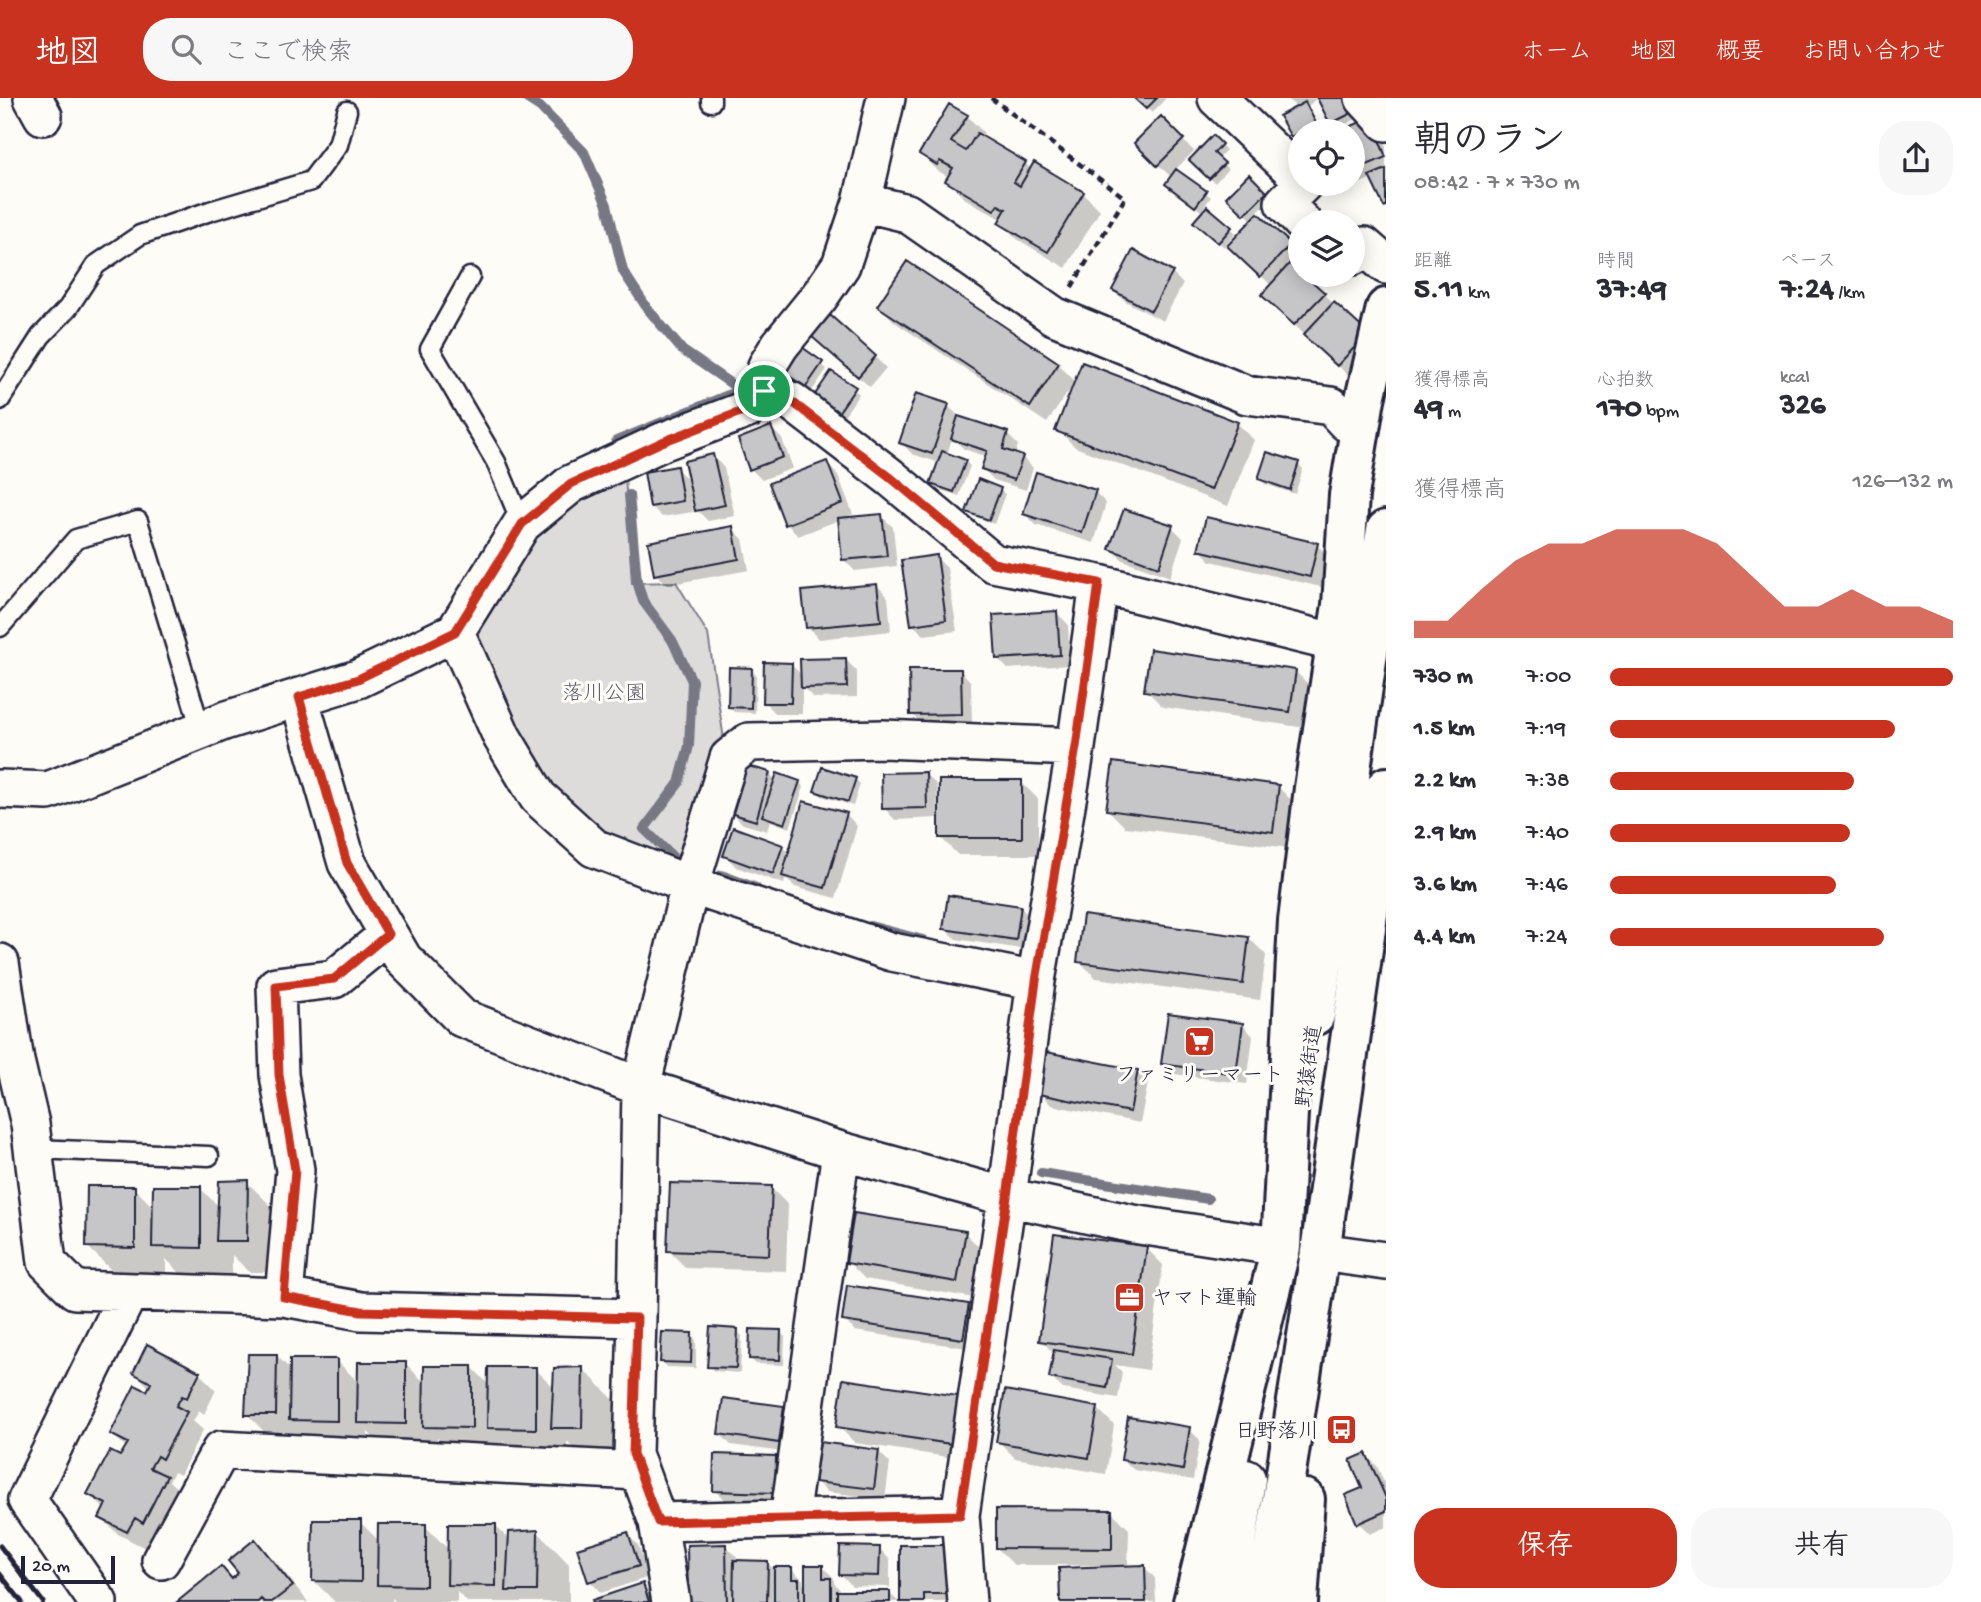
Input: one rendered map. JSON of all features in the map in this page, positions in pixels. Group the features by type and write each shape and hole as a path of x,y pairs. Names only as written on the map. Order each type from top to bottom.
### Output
{"main road":[{"path":"1193,1602 1281,1247 1298,921 1314,788 1342,605 1349,495 1360,426 1386,308"},
{"name":"野猿街道","path":"1228,1602 1386,530"},
{"name":"野猿街道","path":"1266,1602 1320,1252 1386,787"},
{"path":"1298,1602 1320,1252 1386,973"}],"street":[{"path":"0,789 48,791 224,721 358,679 455,632 522,524 571,484 662,442 748,409 764,391 767,366 780,345 841,265 862,202 886,98"},
{"path":"1217,98 1288,166"},
{"path":"1364,98 1386,122"},
{"path":"1291,196 1284,203 1291,210"},
{"path":"862,202 907,213 1054,317 1247,395 1331,406 1346,422 1360,426"},
{"path":"1365,247 1386,265"},
{"path":"764,391 791,401 890,477 993,563 1099,583 1337,643"},
{"path":"967,1602 960,1515 1007,1197 1033,981 1076,747 1099,583"},
{"path":"455,632 502,737 538,797 593,848 690,885 891,952 1033,981"},
{"path":"299,697 347,863 402,959 463,1018 641,1087 841,1151 1007,1197 1133,1224 1281,1247"},
{"path":"671,1602 658,1522 633,1454 641,1087 690,885 729,758 749,742 883,739 1076,747"},
{"path":"284,1297 295,1170 279,1075 276,986 334,979 388,934"},
{"path":"0,963 15,1061 34,1149 47,1262 75,1290 284,1297 361,1311 637,1318"},
{"path":"789,1519 841,1151"},
{"path":"1320,1252 1386,1261"},
{"path":"98,1602 27,1500 129,1292"},
{"path":"162,1560 221,1450 638,1471"},
{"path":"658,1522 960,1515"}],"lane":[{"path":"0,400 41,336 68,308 96,265 140,235 311,181 338,145 347,111"},
{"path":"470,277 429,348 496,462 522,524"},
{"path":"0,627 76,540 138,521 201,730"},
{"path":"34,1149 209,1156"}],"path":[{"path":"991,98 1125,198 1054,317"}],"green space":[{"name":"落川公園","path":"624,460 632,583 676,582 708,634 725,746 690,885 538,797 455,632 522,524"}],"building":[{"path":"1134,98 1157,98 1146,109"},
{"path":"1317,98 1344,98 1352,113 1340,119 1328,119"},
{"path":"1305,102 1314,119 1288,119 1288,132 1279,116"},
{"path":"949,104 968,115 951,142 966,151 977,133 1026,162 1014,182 1020,186 1034,162 1084,192 1048,252 998,223 1006,209 998,205 994,210 945,181 953,168 940,161 937,165 919,154"},
{"path":"1161,116 1184,139 1157,166 1134,143"},
{"path":"1370,118 1386,157 1365,166 1365,120"},
{"path":"1213,135 1222,144 1214,153 1225,163 1209,179 1189,160"},
{"path":"1176,169 1207,191 1195,207 1165,184"},
{"path":"1386,169 1386,206 1384,207 1369,176"},
{"path":"1249,174 1267,192 1244,215 1226,197"},
{"path":"1207,206 1232,227 1218,243 1193,222"},
{"path":"1258,213 1288,241 1288,247 1260,277 1227,246"},
{"path":"1133,250 1173,272 1151,311 1112,290"},
{"path":"907,261 1059,363 1030,407 877,306"},
{"path":"1288,265 1288,287 1318,287 1325,293 1294,325 1261,295"},
{"path":"1334,302 1368,333 1337,366 1303,335"},
{"path":"830,315 876,356 858,377 811,336"},
{"path":"799,345 823,362 806,387 781,371"},
{"path":"1082,362 1238,422 1211,490 1055,431"},
{"path":"831,371 856,387 838,413 814,396"},
{"path":"916,393 949,404 932,454 899,443"},
{"path":"958,416 1008,432 1003,449 1023,456 1014,480 981,469 987,451 951,439"},
{"path":"771,426 783,457 749,470 738,439"},
{"path":"942,451 966,460 954,492 930,484"},
{"path":"1267,452 1299,462 1290,490 1258,479"},
{"path":"713,454 725,505 695,511 684,461"},
{"path":"827,461 843,503 785,525 769,483"},
{"path":"677,466 683,501 650,507 644,472"},
{"path":"1036,472 1096,490 1082,533 1023,514"},
{"path":"978,479 1001,488 989,520 966,512"},
{"path":"1124,509 1173,525 1159,567 1109,549"},
{"path":"882,514 887,556 842,560 838,518"},
{"path":"1206,517 1318,543 1310,577 1198,550"},
{"path":"733,526 739,559 654,575 648,542"},
{"path":"937,555 946,620 911,625 901,560"},
{"path":"877,584 881,621 806,628 802,591"},
{"path":"1057,611 1060,655 996,659 993,615"},
{"path":"1150,649 1296,670 1290,712 1144,691"},
{"path":"846,658 847,687 801,688 800,659"},
{"path":"764,662 792,663 791,703 763,703"},
{"path":"729,667 752,668 751,708 728,707"},
{"path":"909,669 961,669 962,714 910,715"},
{"path":"1113,762 1279,785 1273,832 1106,810"},
{"path":"744,765 770,772 756,821 730,813"},
{"path":"822,767 856,778 848,802 814,791"},
{"path":"926,772 927,808 882,809 881,773"},
{"path":"777,773 800,781 785,824 762,816"},
{"path":"939,780 1022,780 1022,838 939,838"},
{"path":"803,801 847,813 825,888 782,876"},
{"path":"733,827 783,845 773,874 723,856"},
{"path":"948,895 1021,906 1016,940 943,929"},
{"path":"1083,915 1249,937 1243,984 1077,962"},
{"path":"1168,1013 1243,1023 1236,1074 1161,1064"},
{"path":"1046,1052 1138,1070 1130,1112 1038,1094"},
{"path":"248,1180 247,1241 216,1241 219,1181"},
{"path":"670,1183 772,1186 769,1255 667,1251"},
{"path":"87,1186 135,1186 135,1248 86,1247"},
{"path":"153,1186 201,1186 201,1248 152,1247"},
{"path":"854,1213 966,1231 957,1282 846,1263"},
{"path":"1054,1234 1147,1246 1132,1354 1039,1341"},
{"path":"847,1285 969,1304 963,1339 842,1321"},
{"path":"710,1327 738,1329 736,1368 707,1367"},
{"path":"750,1329 781,1330 780,1360 749,1359"},
{"path":"662,1332 692,1333 691,1363 660,1362"},
{"path":"147,1344 200,1372 187,1398 182,1396 176,1406 187,1412 162,1459 157,1456 150,1468 167,1476 143,1523 135,1518 127,1532 99,1518 106,1504 87,1494 110,1451 120,1456 128,1443 110,1434 135,1385 147,1391 151,1383 133,1373"},
{"path":"1054,1350 1112,1359 1107,1388 1049,1378"},
{"path":"248,1354 277,1354 276,1415 245,1415"},
{"path":"290,1359 337,1359 337,1421 289,1420"},
{"path":"358,1362 406,1362 406,1424 357,1423"},
{"path":"424,1366 472,1366 472,1428 423,1427"},
{"path":"488,1367 536,1367 536,1429 487,1428"},
{"path":"583,1367 582,1428 551,1428 554,1368"},
{"path":"843,1379 958,1396 951,1444 836,1427"},
{"path":"1005,1390 1098,1407 1089,1458 996,1442"},
{"path":"723,1398 784,1406 779,1443 718,1434"},
{"path":"1128,1417 1190,1427 1183,1470 1121,1460"},
{"path":"820,1442 879,1450 874,1489 814,1482"},
{"path":"1366,1453 1386,1498 1386,1511 1357,1524 1345,1495 1362,1488 1350,1460"},
{"path":"714,1454 776,1456 775,1493 713,1491"},
{"path":"996,1509 1112,1510 1112,1549 996,1548"},
{"path":"313,1520 361,1520 361,1582 312,1581"},
{"path":"378,1524 426,1524 426,1586 377,1585"},
{"path":"448,1524 496,1524 496,1586 447,1585"},
{"path":"538,1530 537,1591 506,1591 509,1532"},
{"path":"628,1532 639,1566 588,1582 577,1548"},
{"path":"255,1539 293,1586 272,1602 264,1602 261,1599 258,1602 177,1602 221,1566 232,1579 238,1573 228,1561"},
{"path":"726,1544 727,1602 688,1602 687,1545"},
{"path":"900,1545 946,1545 946,1594 924,1594 924,1602 900,1602"},
{"path":"840,1546 880,1547 879,1576 839,1575"},
{"path":"734,1560 768,1561 767,1602 733,1602"},
{"path":"805,1565 823,1565 823,1578 831,1578 831,1602 805,1602"},
{"path":"1145,1565 1146,1602 1060,1602 1059,1568"},
{"path":"774,1567 792,1567 792,1579 799,1579 799,1602 774,1602"},
{"path":"643,1583 649,1602 592,1600"},
{"path":"837,1591 890,1591 890,1602 837,1602"}],"waterway":[{"path":"526,98 540,107 584,152 607,205 623,271 647,308 682,350 740,390 616,441"},
{"path":"629,495 637,581 643,601 672,640 692,681 689,746 679,783 644,829 672,856"},
{"path":"721,875 756,888"},
{"path":"870,926 923,940"},
{"path":"1041,1173 1208,1199"}],"railway":[{"path":"0,1546 43,1602"},
{"path":"0,1574 22,1602"}],"place":[{"name":"ファミリーマート","path":"1200,1042"},
{"name":"ヤマト運輸","path":"1129,1297"},
{"name":"日野落川","path":"1342,1430"}],"route":[{"path":"764,391 791,401 890,477 993,563 1099,583 1076,747 1036,981 960,1515 658,1522 633,1454 637,1318 361,1311 284,1297 295,1170 279,1075 276,986 334,979 388,934 347,863 299,697 358,679 455,632 522,524 571,484 662,442 748,409 764,391"}]}
